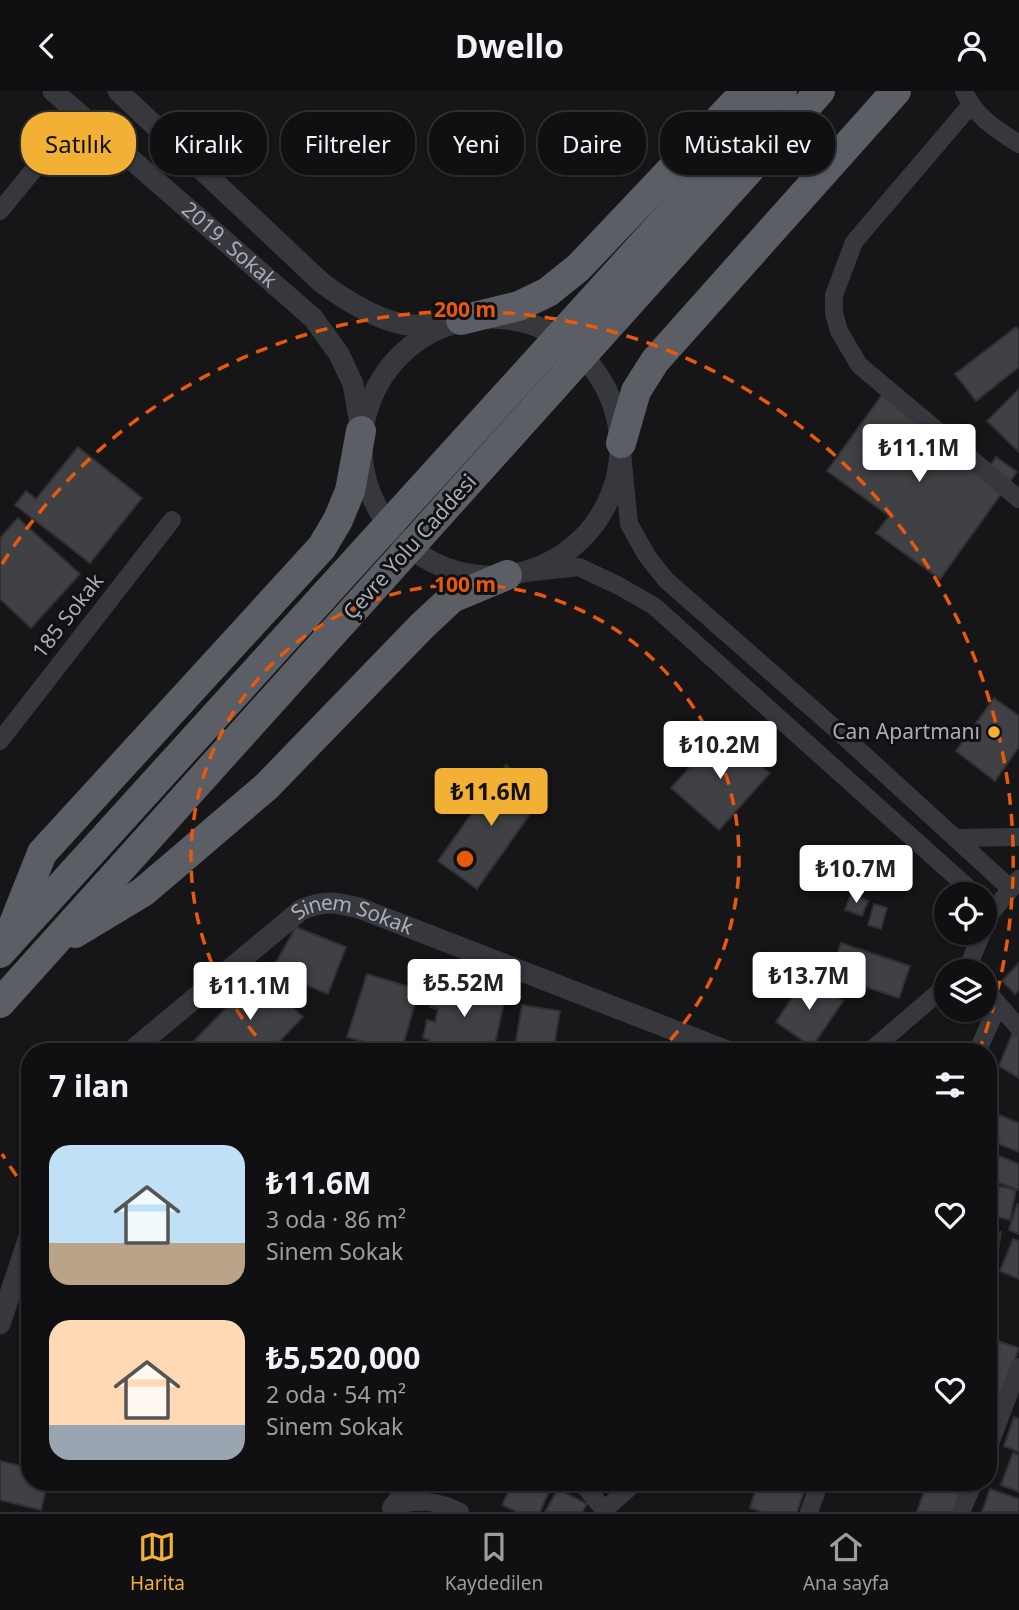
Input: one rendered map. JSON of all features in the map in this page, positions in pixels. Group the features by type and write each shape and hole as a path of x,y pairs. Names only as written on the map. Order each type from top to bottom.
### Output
{"highway":[{"path":"461,320 519,306 548,292 569,276 746,91"},
{"path":"704,177 773,91"},
{"name":"Çevre Yolu Caddesi","path":"1,950 782,91"},
{"name":"Çevre Yolu Caddesi","path":"0,1003 820,91"},
{"path":"600,336 843,91"},
{"path":"621,443 636,391 656,361 897,91"},
{"path":"1,950 42,853 322,547 338,520 350,491 361,431"},
{"path":"48,950 143,892 267,786 452,598 507,575"}],"street":[{"name":"2019. Sokak","path":"53,91 77,112"},
{"name":"2019. Sokak","path":"118,91 322,283 342,297 405,325 494,317 527,322 557,335 583,355 603,381 616,411 621,443 617,481 601,516 576,545 544,565 507,575 473,575 441,566 411,549 388,526 370,497 362,464 361,431 354,384 339,354 313,318 136,164"},
{"path":"1019,144 984,121 967,98 854,242 834,295 834,313 839,331 859,365 1019,499"},
{"path":"0,211 29,175"},
{"path":"361,431 372,393 394,360 425,335 461,320"},
{"path":"621,443 629,524 647,557 666,580 957,838 1015,884 997,904"},
{"name":"185 Sokak","path":"0,741 172,520"},
{"path":"507,575 579,567 654,606 962,882"},
{"path":"957,838 1019,837"},
{"name":"Sinem Sokak","path":"141,1043 301,910 320,902 359,908 707,1043"},
{"path":"880,1043 934,996"},
{"path":"982,1043 998,1006 1019,1028"},
{"path":"0,1324 21,1261"},
{"path":"997,1430 1013,1399 1019,1367"},
{"path":"391,1509 404,1491"},
{"path":"588,1491 605,1511 626,1491"},
{"path":"808,1512 816,1491"},
{"path":"961,1512 970,1491"},
{"path":"391,1509 411,1500 429,1500 460,1512"}],"building":[{"path":"1016,327 1019,330 1019,367 976,401 955,374"},
{"path":"1019,389 1019,452 987,421"},
{"path":"884,392 989,468 996,457 1017,472 940,579 876,533 889,516 827,471"},
{"path":"78,447 142,498 90,563 15,505 26,491 36,499"},
{"path":"18,518 80,574 31,628 0,599 0,538"},
{"name":"Can Apartmanı","path":"994,698 1019,716 1019,747 995,781 956,751"},
{"path":"722,731 770,773 719,830 671,788"},
{"path":"506,765 543,796 477,889 438,861"},
{"path":"851,894 868,901 862,916 845,910"},
{"path":"874,904 887,908 881,929 868,925"},
{"path":"296,927 346,947 328,994 271,971"},
{"path":"841,943 910,966 899,998 830,975"},
{"path":"1019,963 1019,990 1015,994 1002,981"},
{"path":"259,974 303,1017 278,1043 192,1043"},
{"path":"367,974 419,990 404,1043 369,1043 347,1037"},
{"path":"805,978 843,1001 815,1043 806,1043 776,1022"},
{"path":"436,979 506,994 495,1043 428,1043 429,1040 423,1038 427,1020 435,1022 438,1009 430,1007"},
{"path":"522,1005 560,1011 555,1043 516,1043"},
{"path":"1014,1029 1019,1034 1019,1078 999,1066"},
{"path":"997,1114 1019,1123 1019,1152 997,1143"},
{"path":"997,1155 1019,1164 1019,1190 997,1182"},
{"path":"997,1186 1016,1190 1010,1220 997,1217"},
{"path":"1017,1204 1019,1205 1019,1234 1009,1230"},
{"path":"997,1231 1001,1232 997,1257"},
{"path":"1013,1239 1019,1241 1019,1279 1000,1271"},
{"path":"997,1341 1019,1348 997,1411"},
{"path":"1014,1417 1019,1419 1019,1452 1004,1446"},
{"path":"1013,1453 1019,1455 1019,1492 1001,1485"},
{"path":"0,1461 21,1466 21,1491 46,1491 41,1510 0,1500"},
{"path":"509,1491 549,1491 540,1512 517,1512 502,1505"},
{"path":"557,1491 587,1504 582,1512 545,1512"},
{"path":"755,1491 804,1491 797,1512 763,1512 750,1508"},
{"path":"924,1491 953,1491 964,1495 958,1512 917,1512"},
{"path":"989,1491 1019,1499 1019,1512 982,1512"}],"place":[{"name":"Can Apartmanı","path":"994,732"}]}
